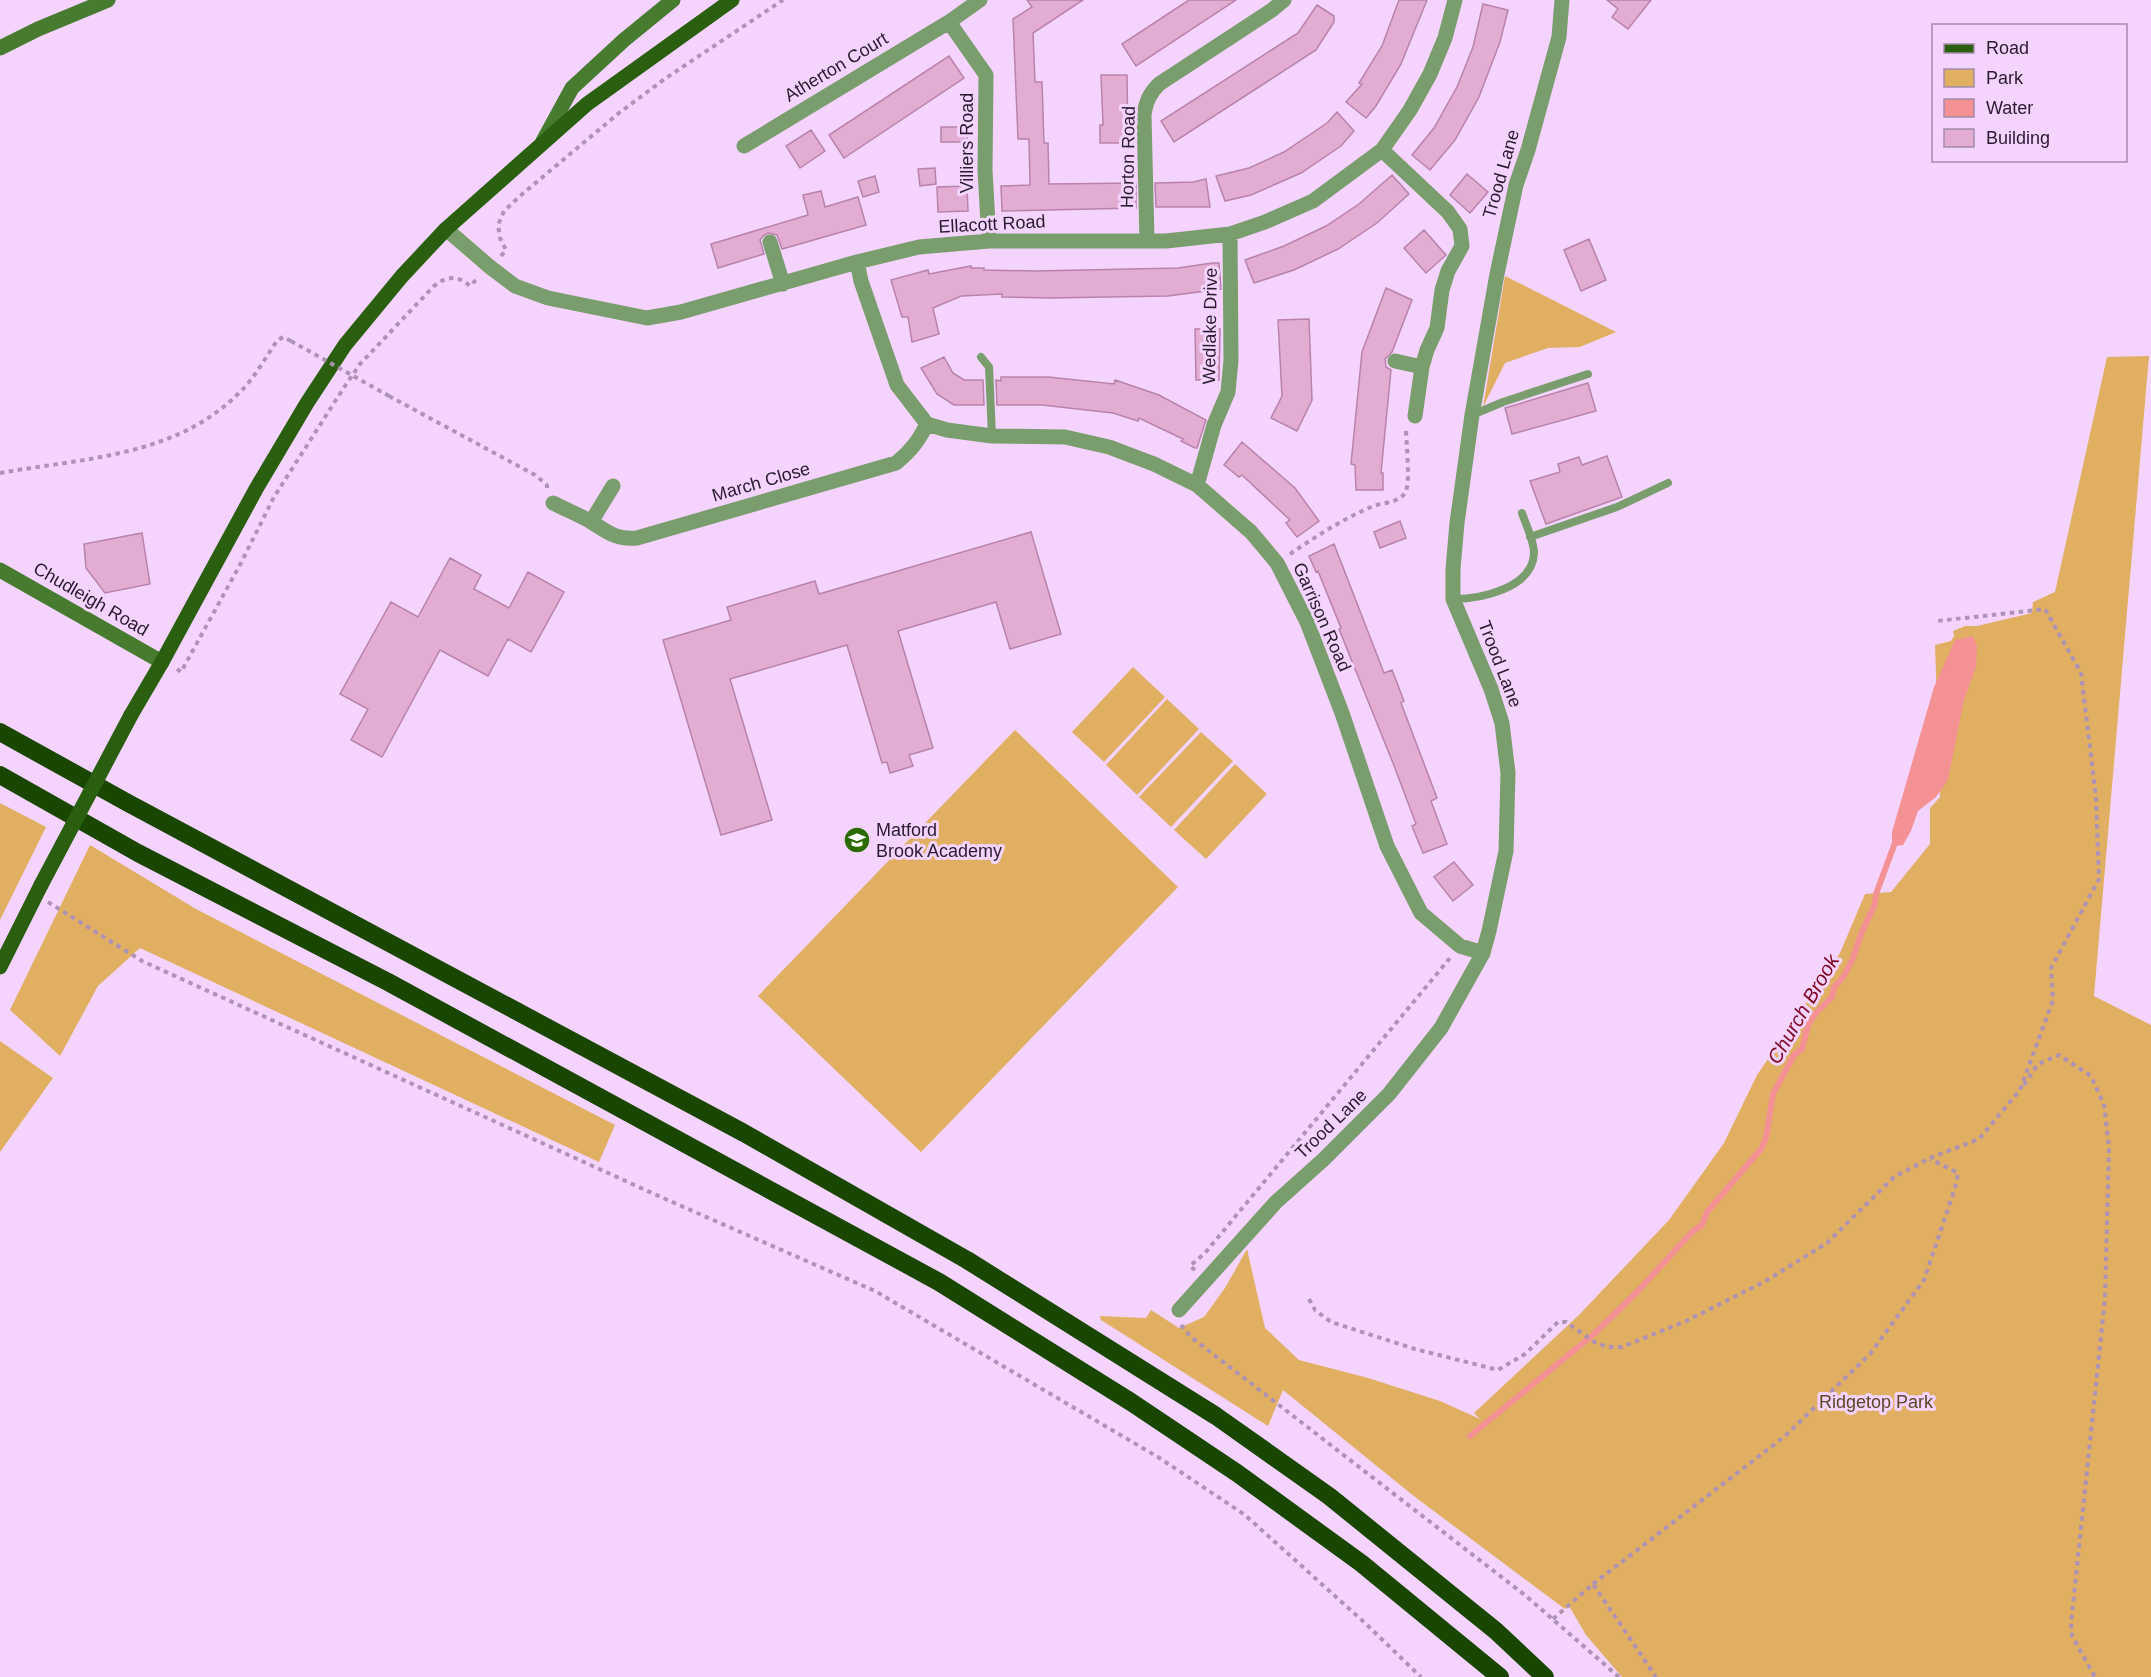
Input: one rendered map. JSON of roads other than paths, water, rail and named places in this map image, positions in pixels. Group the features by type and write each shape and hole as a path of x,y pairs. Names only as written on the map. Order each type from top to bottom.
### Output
{"highway":[{"path":"0,732 744,1133 967,1260 1225,1423 1329,1496 1552,1677"},
{"path":"0,775 138,853 387,982 939,1282 1131,1402 1237,1473 1361,1563 1500,1677"},
{"path":"1496,1631 1545,1677"}],"main road":[{"path":"0,968 131,715 256,489 345,345 402,276 446,229 543,141 587,104 732,0"}],"street":[{"path":"0,48 38,28 108,0"},
{"path":"543,141 573,88 624,40 673,0"},
{"path":"949,22 980,0"},
{"name":"Horton Road","path":"1148,241 1144,116 1145,103 1150,93 1159,84 1284,0"},
{"name":"Ellacott Road","path":"446,229 515,286 548,298 647,318 681,312 857,262 919,247 989,241 1148,241 1230,234 1313,201 1382,150 1410,110 1430,74 1455,0"},
{"name":"Trood Lane","path":"1179,1310 1276,1202 1323,1160 1389,1094 1441,1028 1483,953 1506,851 1508,773 1502,723 1491,689 1453,599 1456,523 1472,415 1510,209 1559,37 1562,0"},
{"name":"Atherton Court","path":"744,146 949,22"},
{"name":"Villiers Road","path":"949,22 986,75 985,171 989,241"},
{"path":"1382,150 1448,212 1460,229 1462,246 1448,271 1442,290 1437,328 1422,368 1415,416"},
{"name":"Wedlake Drive","path":"1197,485 1214,425 1228,392 1231,360 1230,234"},
{"path":"770,242 783,284"},
{"path":"857,262 897,386 927,424"},
{"path":"1395,362 1422,368"},
{"name":"Garrison Road","path":"927,424 947,430 992,436 1065,437 1098,445 1154,464 1197,485 1251,532 1277,563 1307,622 1342,713 1387,846 1421,913 1460,946 1483,953"},
{"name":"March Close","path":"553,503 591,522 606,533 625,539 637,538 896,463 910,452 927,424"},
{"path":"591,522 613,486"},
{"name":"Chudleigh Road","path":"0,570 162,662"}],"lane":[{"path":"981,357 989,367 992,436"},
{"path":"1472,415 1503,402 1588,374"},
{"path":"1530,537 1617,507 1668,483"},
{"path":"1453,599 1493,594 1520,580 1532,566 1534,550 1522,513"}],"water":[{"path":"1973,636 1977,646 1976,667 1964,700 1948,780 1936,797 1918,811 1903,845 1894,846 1892,832 1934,687 1955,640"}],"waterway":[{"name":"Church Brook","path":"1470,1436 1594,1334 1637,1292 1693,1231 1702,1225 1707,1212 1761,1149 1766,1138 1773,1094 1794,1055 1802,1049 1808,1025 1832,997 1834,987 1844,976 1853,958 1875,904 1876,894 1896,840"}],"place":[{"name":"Matford Brook Academy","path":"857,840"}],"park label":[{"name":"Ridgetop Park","path":"1876,1402"}]}
